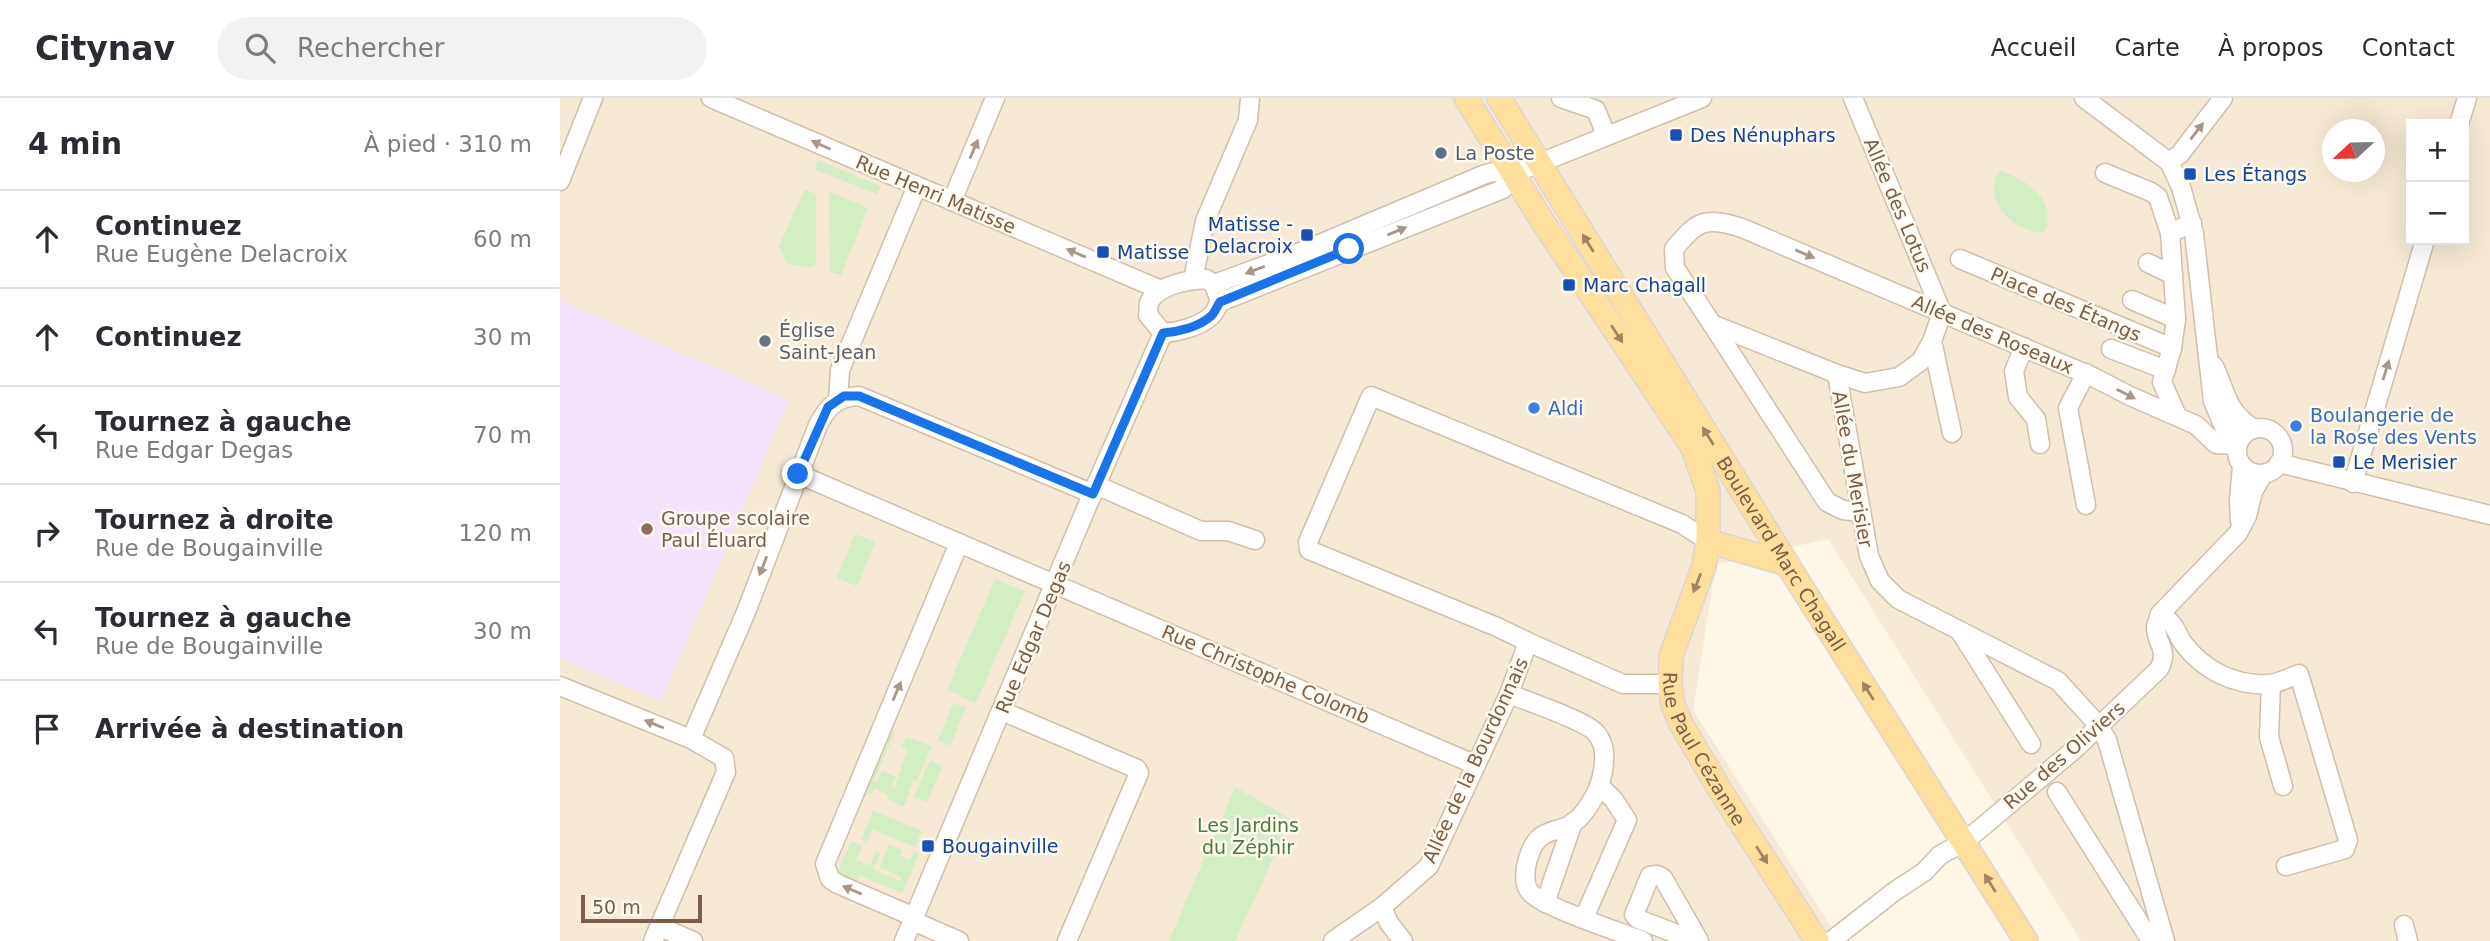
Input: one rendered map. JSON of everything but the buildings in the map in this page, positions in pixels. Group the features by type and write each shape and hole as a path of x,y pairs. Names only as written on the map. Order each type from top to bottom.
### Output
{"main road":[{"name":"Rue Paul Cézanne","path":"1466,98 1693,448 1708,491 1708,541 1704,566 1671,656 1670,684 1673,705 1681,724 1723,794 1817,941"},
{"name":"Boulevard Marc Chagall","path":"1499,98 1787,564 2026,941"},
{"path":"1708,541 1787,564"}],"street":[{"path":"560,181 593,98"},
{"name":"Rue Henri Matisse","path":"711,98 1161,289"},
{"path":"952,201 995,98"},
{"path":"1194,280 1205,221 1248,120 1250,98"},
{"path":"1561,98 1596,110 1606,135"},
{"path":"1217,293 1296,254 1483,175 1493,172 1513,174 1702,98"},
{"name":"Allée des Lotus","path":"1853,98 1942,313"},
{"path":"2084,98 2169,162 2192,223 2208,354 2244,438"},
{"path":"2169,162 2180,154 2223,98"},
{"path":"2461,119 2467,98"},
{"path":"2105,173 2158,197 2170,233 2176,319 2172,348 2162,382 2176,416"},
{"path":"838,401 840,370 918,186"},
{"name":"Allée des Roseaux","path":"1712,324 1675,268 1674,249 1687,233 1700,223 1716,220 1742,228 2086,373 2130,397 2196,425 2216,444 2244,438"},
{"path":"2170,233 2192,223"},
{"path":"2353,482 2424,245"},
{"name":"Place des Étangs","path":"1960,259 2172,348"},
{"path":"2148,263 2173,275"},
{"path":"1206,279 1217,293 1212,316 1176,332 1163,333 1148,315 1149,303 1161,289 1206,279"},
{"path":"2132,300 2176,319"},
{"path":"1837,374 1865,383 1899,377 1921,361 1942,313"},
{"path":"1712,324 1827,502 1843,510 1860,512"},
{"name":"Allée du Merisier","path":"1712,324 1837,374 1869,556 1880,581 1898,599 2058,681 2099,726 2107,740 2165,941"},
{"name":"Rue Edgar Degas","path":"904,941 1163,333"},
{"path":"1932,341 1952,433"},
{"path":"2024,347 2014,371 2018,397 2036,419 2040,444"},
{"path":"2111,349 2166,370"},
{"path":"2085,505 2068,408 2086,373"},
{"path":"691,739 746,612 798,474 828,407 844,396 859,396 1201,531 1228,531 1255,540"},
{"path":"1528,642 1309,550 1308,542 1371,396 1682,524 1708,541"},
{"path":"2238,533 2242,466 2236,453 2244,438 2262,428 2275,434 2281,455 2272,470 2255,474 2242,466"},
{"path":"2281,455 2325,474 2490,515"},
{"name":"Rue Christophe Colomb","path":"798,474 1476,765"},
{"path":"2263,474 2253,492 2247,516 2238,533 2160,614 2176,628 2183,642 2207,668 2228,678 2252,684 2271,684 2299,674 2348,840 2346,849 2286,866"},
{"path":"960,542 824,864 830,879 838,884 960,941"},
{"name":"Rue des Oliviers","path":"1831,941 1924,872 1940,855 1964,842 2074,750 2159,669 2163,650 2156,625 2160,614"},
{"path":"1961,633 2031,744"},
{"name":"Allée de la Bourdonnais","path":"1333,941 1381,907 1429,866 1509,694 1528,642 1623,684 1670,684"},
{"path":"2271,684 2269,737 2283,786"},
{"path":"560,686 691,739 724,758 726,772 657,934 693,941"},
{"path":"1509,694 1595,731 1604,746 1605,755 1601,787 1580,817 1542,834 1533,845 1525,883 1530,892 1545,903 1643,941"},
{"path":"1002,711 1133,766 1139,774 1068,941"},
{"path":"1584,918 1627,820 1614,800 1601,787"},
{"path":"2057,792 2151,941"},
{"path":"1545,903 1573,822"},
{"path":"1381,907 1403,941"}],"shaded area":[{"path":"560,98 2490,98 2490,941 2081,941 1828,539 1716,564 1693,710 1834,932 1828,941 560,941"},
{"name":"Groupe scolaire Paul Éluard","path":"560,300 789,400 661,701 560,658"}],"green space":[{"path":"818,160 880,186 877,194 814,169"},
{"path":"1999,171 2019,179 2038,193 2047,212 2043,233 2021,227 2003,213 1994,193"},
{"path":"805,189 816,194 816,264 809,268 786,263 779,246"},
{"path":"829,192 868,208 841,275 830,272"},
{"path":"855,534 875,542 857,586 837,578"},
{"path":"995,579 1025,591 976,703 947,690"},
{"path":"953,703 966,708 950,746 938,740"},
{"path":"886,728 895,732 874,780 877,782 882,771 896,777 892,786 895,787 907,750 901,747 907,737 932,746 917,781 913,780 904,807 887,799 888,795 875,788 871,794 859,789 873,757 879,760 887,742 881,739"},
{"path":"930,760 942,766 927,802 914,797"},
{"name":"Les Jardins du Zéphir","path":"1235,787 1291,819 1235,941 1169,941"},
{"path":"873,811 922,831 915,847 872,829 867,842 861,840"},
{"path":"851,841 862,846 856,860 870,866 876,851 881,853 873,869 900,881 902,877 880,867 889,845 902,850 900,856 910,860 914,851 919,854 902,893 859,875 854,886 835,878"}],"place":[{"name":"Des Nénuphars","path":"1676,135"},
{"name":"La Poste","path":"1441,153"},
{"name":"Les Étangs","path":"2190,174"},
{"name":"Matisse - Delacroix","path":"1307,235"},
{"name":"Matisse","path":"1103,252"},
{"name":"Marc Chagall","path":"1569,285"},
{"name":"Église Saint-Jean","path":"765,341"},
{"name":"Aldi","path":"1534,408"},
{"name":"Boulangerie de la Rose des Vents","path":"2296,426"},
{"name":"Le Merisier","path":"2339,462"},
{"name":"Groupe scolaire Paul Éluard","path":"647,529"},
{"name":"Bougainville","path":"928,846"}],"route":[{"path":"798,474 828,407 844,396 859,396 1093,494 1163,333 1191,327 1212,316 1220,302 1349,249"}]}
